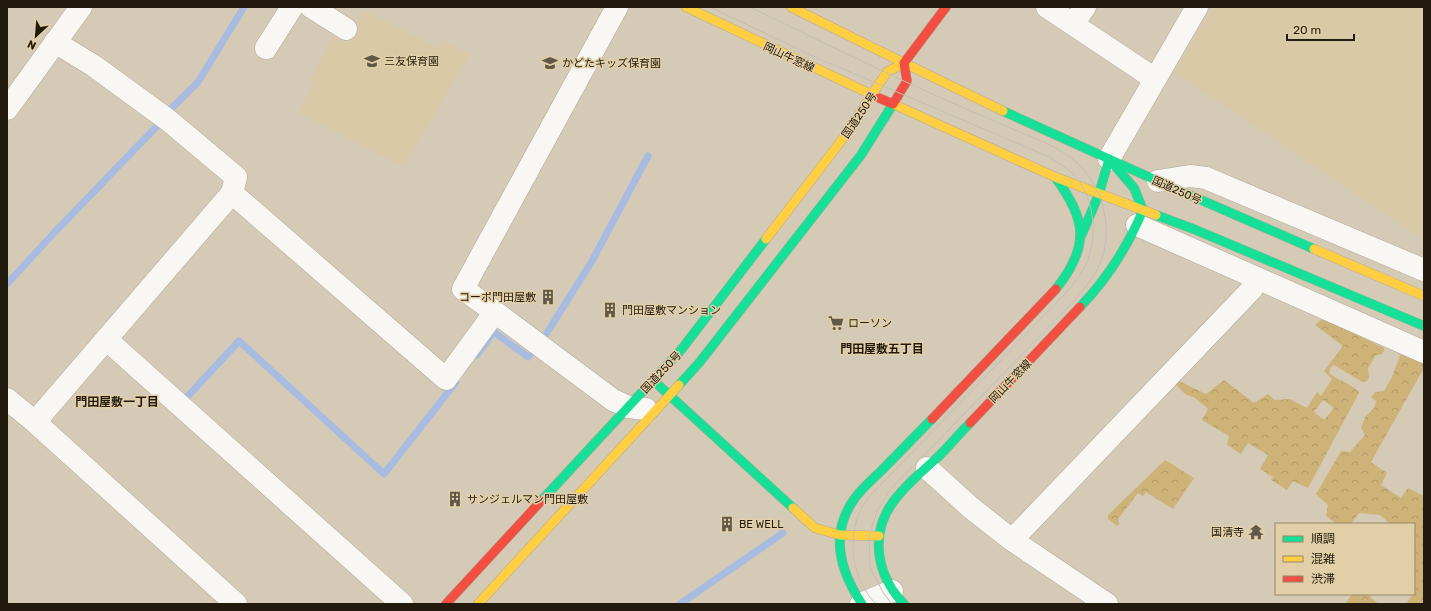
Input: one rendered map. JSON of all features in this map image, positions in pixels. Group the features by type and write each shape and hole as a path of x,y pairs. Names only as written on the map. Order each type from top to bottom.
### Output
{"main road":[{"name":"岡山牛窓線","path":"686,7 893,104"},
{"path":"791,7 904,63"},
{"path":"893,104 907,81 904,63 946,7"},
{"name":"国道250号","path":"446,604 681,350 841,141 887,72 904,63 972,97 1158,181 1424,296"},
{"name":"国道250号","path":"478,604 699,363 853,165 893,104 1055,178 1100,194 1140,218 1196,230 1424,326"},
{"path":"1082,234 1100,194 1109,159"},
{"path":"1109,159 1134,188 1140,218"},
{"path":"861,604 850,588 843,569 840,552 840,535 845,517 855,498 1064,281 1074,264 1081,244 1082,234 1079,219 1073,203 1064,187 1055,178"},
{"name":"岡山牛窓線","path":"898,597 886,580 881,566 879,551 879,536 885,517 897,496 927,468 1092,295 1112,267 1140,218"},
{"path":"653,380 663,402"},
{"path":"690,414 815,528 840,535 879,536"}],"street":[{"path":"7,109 81,7"},
{"path":"266,48 292,7"},
{"path":"311,7 346,29"},
{"path":"617,7 463,290 496,312 612,400 628,407 663,402 690,414"},
{"path":"1047,7 1079,16 1155,79"},
{"path":"1109,159 1197,7"},
{"path":"35,422 232,193 236,177 168,120 94,66 55,42"},
{"path":"1158,181 1190,176 1206,178 1424,270"},
{"path":"232,193 446,379 496,312"},
{"path":"1140,218 1257,279 1424,352"},
{"path":"1012,540 1252,288 1257,279"},
{"path":"106,340 402,604"},
{"path":"7,400 35,422 236,604"},
{"path":"927,468 970,507 1012,540 1107,604"},
{"path":"861,604 898,597"}],"shaded area":[{"path":"1214,7 1424,7 1424,240 1174,72"},
{"path":"365,11 437,48 442,40 470,54 403,167 299,112 314,82 310,80 333,37 347,44"}],"green space":[{"path":"1324,319 1384,348 1384,351 1382,354 1376,355 1368,368 1369,378 1366,381 1362,382 1334,365 1331,367 1329,373 1354,387 1359,393 1308,488 1293,481 1287,490 1271,480 1273,477 1260,469 1268,455 1248,443 1241,454 1227,445 1229,436 1202,420 1208,409 1195,398 1185,394 1172,381 1175,379 1206,394 1224,380 1254,403 1268,394 1275,400 1290,399 1307,408 1317,392 1321,396 1332,379 1324,371 1343,346 1315,325","holes":["1323,400 1334,408 1324,420 1314,412"]},
{"path":"1401,353 1422,362 1424,368 1371,462 1387,473 1381,485 1401,498 1408,488 1424,496 1424,604 1406,604 1412,595 1415,595 1416,590 1415,523 1389,523 1380,515 1359,513 1352,523 1335,523 1326,516 1328,505 1316,494 1341,451 1350,452 1365,435 1361,428 1365,417 1374,408 1376,401 1371,397 1375,392 1384,391 1392,377"},
{"path":"1165,460 1194,478 1173,509 1146,492 1143,496 1138,493 1118,519 1119,524 1117,526 1108,519 1108,515"},
{"path":"1351,595 1371,595 1370,597 1379,604 1345,604"}],"waterway":[{"path":"168,112 198,82 244,7"},
{"path":"7,284 158,125"},
{"path":"545,336 592,261 648,156"},
{"path":"477,355 494,332 528,357 530,355"},
{"path":"187,397 239,341 384,474 456,382"},
{"path":"680,604 783,533"}],"tram line":[{"path":"710,7 815,57 1047,156 1072,173 1080,182 1090,205 1093,230 1092,243 1085,266 1075,282 871,495 861,509 854,535 854,560 862,584 876,604"},
{"path":"750,7 858,59 1063,152 1071,157 1084,170 1092,181 1103,206 1106,233 1105,246 1102,259 1091,280 1072,303 890,490 877,511 869,536 870,567 884,594 892,604"}],"traffic: fast":[{"path":"679,385 699,363 861,155 893,104"},
{"path":"1003,111 1162,183 1314,249"},
{"path":"1082,234 1099,194 1109,159"},
{"path":"1080,307 1116,262 1131,236 1143,210 1134,188 1109,159"},
{"path":"1055,177 1066,192 1073,207 1078,220 1080,233 1079,246 1075,259 1067,274 1056,289"},
{"path":"1156,215 1196,230 1424,326"},
{"path":"542,500 681,350 766,239"},
{"path":"655,382 793,508"},
{"path":"862,604 848,578 840,552 842,525 847,511 861,491 932,419"},
{"path":"904,604 888,581 882,568 879,555 879,541 885,515 903,489 939,456 970,423"}],"traffic: slow":[{"path":"686,7 879,98"},
{"path":"791,7 904,63"},
{"path":"766,239 841,141 887,72 904,63 1003,111"},
{"path":"893,104 1055,177 1156,215"},
{"path":"1314,249 1424,296"},
{"path":"478,604 679,385"},
{"path":"793,508 815,528 840,535 879,536"}],"traffic: jam":[{"path":"879,98 893,104 907,81 904,63 946,7"},
{"path":"932,419 1056,289"},
{"path":"970,423 1080,307"},
{"path":"446,604 542,500"}],"place":[{"name":"三友保育園","path":"372,61"},
{"name":"かどたキッズ保育園","path":"550,63"},
{"name":"コーポ門田屋敷","path":"548,297"},
{"name":"門田屋敷マンション","path":"610,310"},
{"name":"ローソン","path":"836,323"},
{"name":"サンジェルマン門田屋敷","path":"455,499"},
{"name":"BE WELL","path":"727,524"},
{"name":"国清寺","path":"1256,532"}],"district":[{"name":"門田屋敷五丁目","path":"882,349"},
{"name":"門田屋敷一丁目","path":"117,402"}]}
